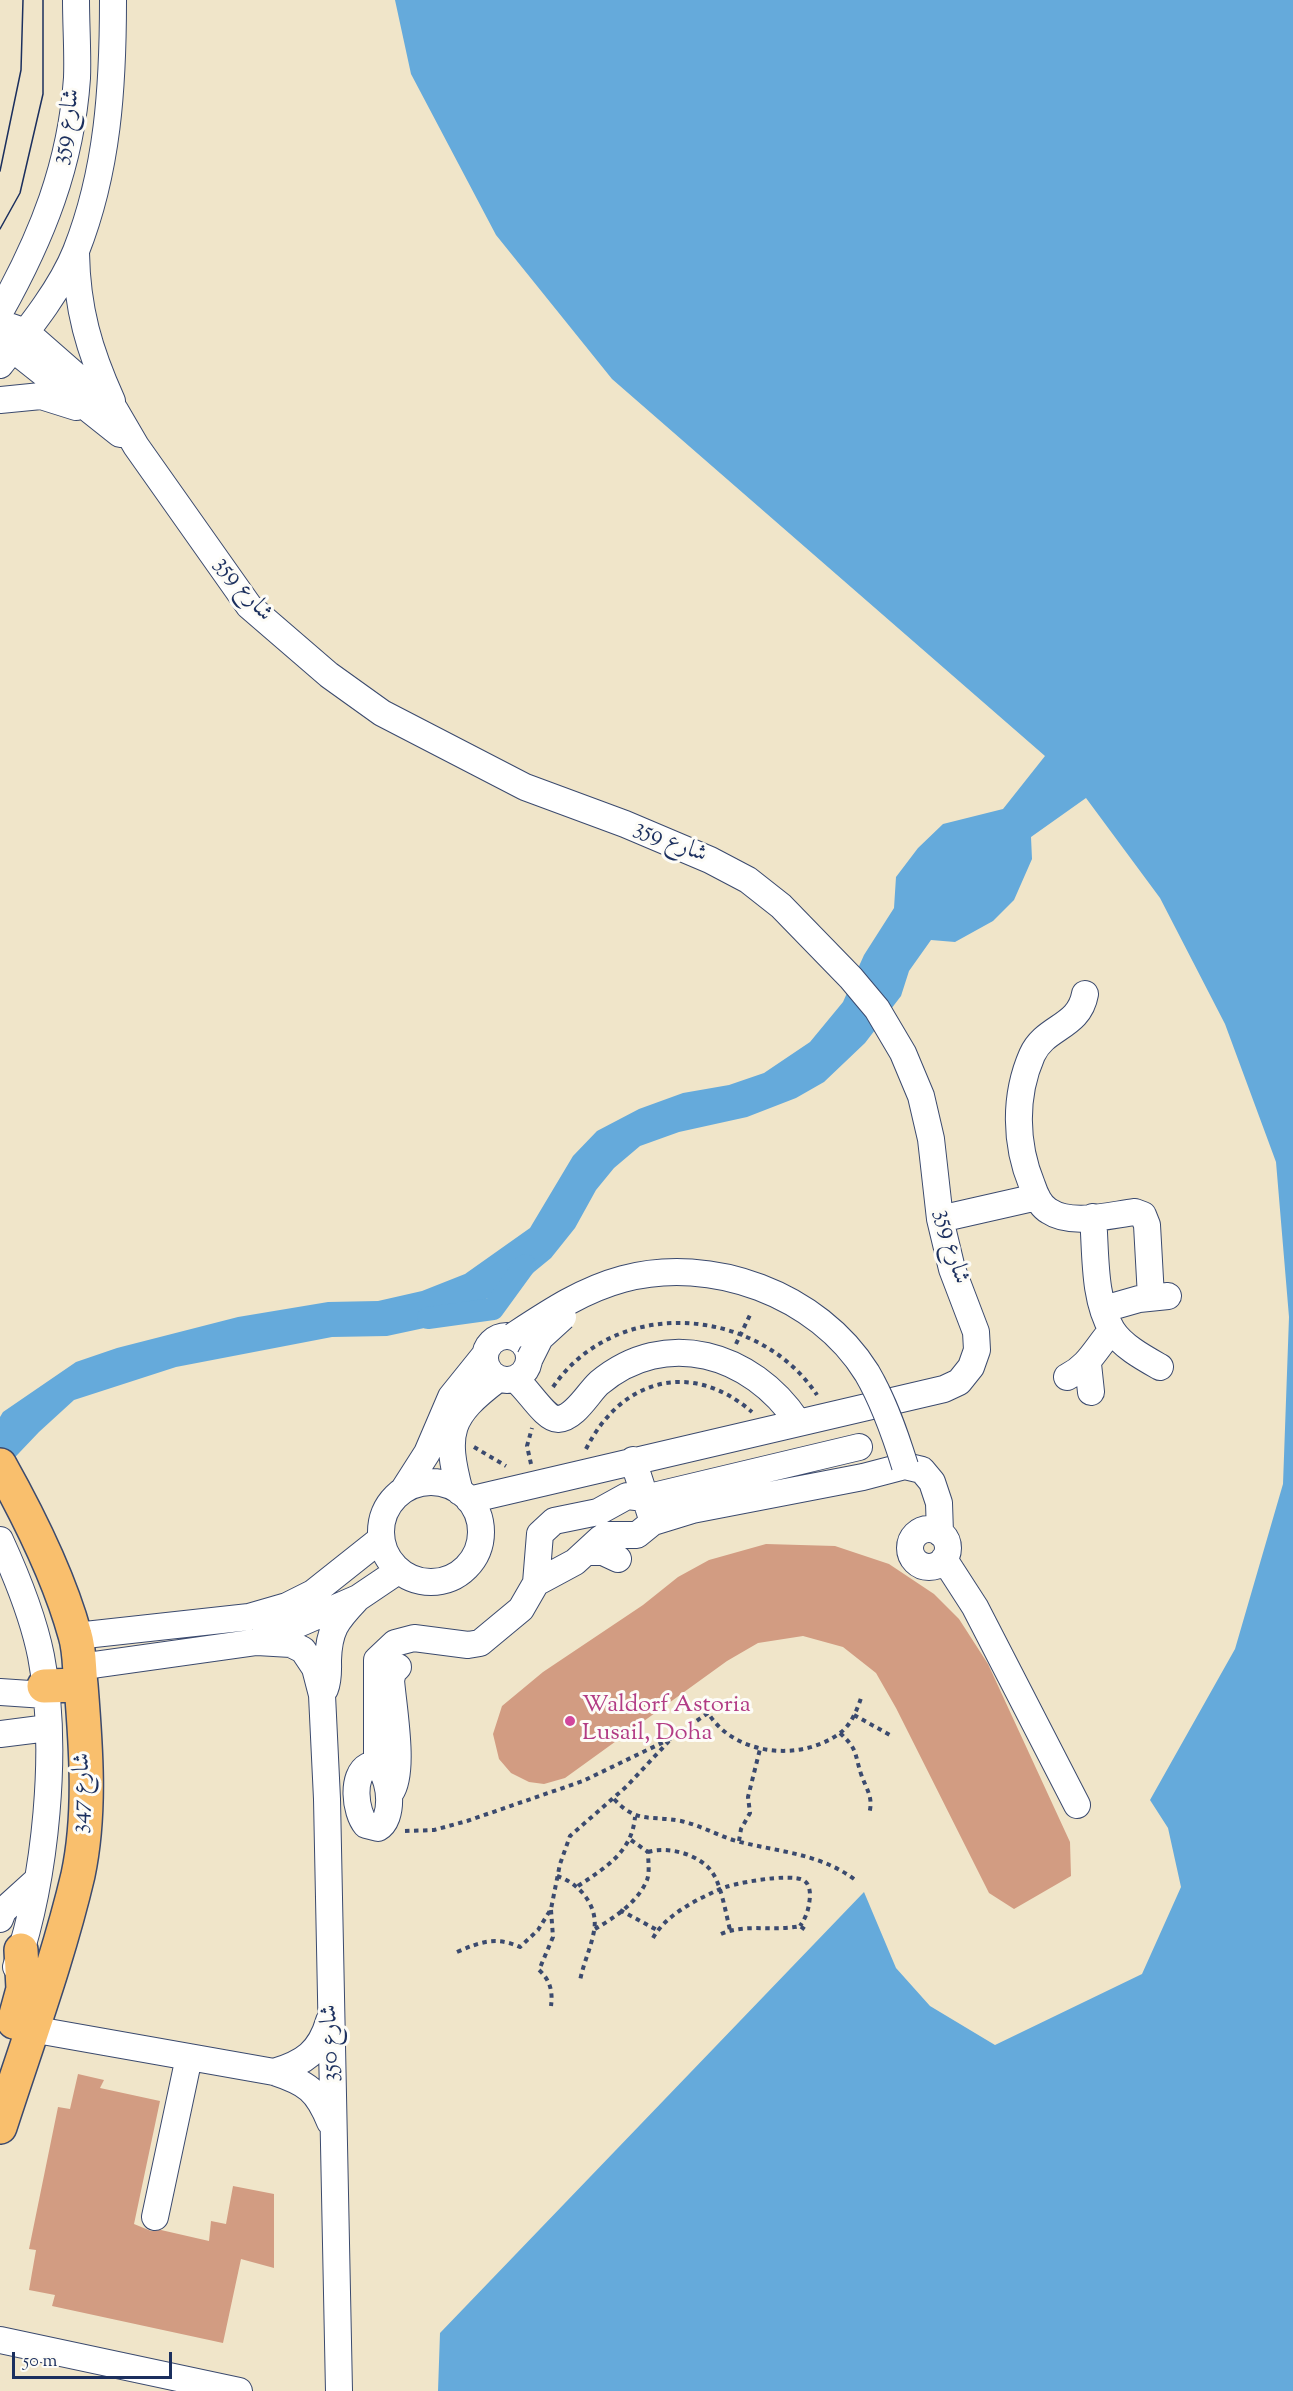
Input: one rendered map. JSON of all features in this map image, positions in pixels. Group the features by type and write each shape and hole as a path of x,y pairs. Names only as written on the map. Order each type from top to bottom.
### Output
{"main road":[{"name":"شارع 347","path":"0,1465 49,1565 79,1662 85,1729 85,1807 78,1872 60,1941 0,2127"},
{"path":"45,1691 79,1662"},
{"path":"0,2064 22,1995 24,1976 21,1950"}],"street":[{"name":"شارع 359","path":"0,312 31,257 48,214 63,165 72,121 77,76 76,0"},
{"name":"شارع 359","path":"105,412 98,370 80,313 76,253 109,125 113,76 113,0"},
{"name":"شارع 359","path":"10,343 76,253"},
{"name":"شارع 359","path":"0,322 10,343 105,412 136,446 249,606 329,675 382,713 525,787 625,824 710,860 748,880 782,906 823,947 877,1009 903,1053 921,1096 931,1139 940,1219 952,1269 976,1332 977,1350 971,1367 965,1375 959,1382 944,1389 791,1413"},
{"name":"شارع 359","path":"0,400 41,396 105,412"},
{"path":"1084,994 1082,1008 1075,1017 1047,1036 1033,1053 1023,1084 1018,1126 1023,1162 1037,1197 1048,1211 1065,1218 1135,1212 1143,1215 1147,1225 1160,1296 1108,1319 1095,1349 1077,1370 1091,1392"},
{"path":"940,1219 1037,1197"},
{"path":"1093,1216 1098,1283 1108,1319 1120,1339 1160,1367"},
{"path":"405,1489 427,1453 451,1397 495,1339 513,1336 558,1306 588,1292 644,1274 666,1271 710,1273 750,1284 788,1301 815,1318 840,1339 866,1371 880,1397 898,1468"},
{"path":"484,1356 490,1373 507,1379 526,1388 549,1416 558,1419 567,1416 614,1372 646,1359 681,1353 729,1361 763,1381 791,1413 599,1469 464,1496 450,1486 427,1482 405,1489 395,1496 383,1516 381,1539 387,1557 398,1571 417,1581 438,1582 458,1575 473,1560 481,1540 479,1518 464,1496 452,1458 452,1436 456,1418 467,1403 507,1379 528,1367 540,1338 564,1315 623,1290 669,1283 709,1286 744,1294 803,1324 831,1348 855,1378 898,1468"},
{"path":"513,1336 526,1346 530,1358"},
{"path":"649,1510 859,1447"},
{"path":"619,1547 637,1535 649,1510 633,1460"},
{"path":"377,1767 376,1660 395,1643 414,1638 468,1645 480,1643 521,1609 536,1583 537,1544 545,1527 554,1521 598,1512 627,1496 649,1510 692,1510 863,1477 898,1468 922,1470 932,1482 939,1503 940,1533 947,1545 944,1559 938,1564 924,1566 917,1563 910,1550 910,1543 919,1531 933,1529 940,1533"},
{"path":"599,1469 611,1505 619,1547"},
{"path":"536,1583 575,1562 606,1535 619,1547"},
{"path":"79,1662 287,1606 314,1593 381,1539"},
{"name":"شارع 347","path":"0,1540 20,1585 41,1656 48,1728 47,1803 36,1881 21,1950 0,2012"},
{"path":"944,1559 975,1607 1077,1804"},
{"path":"257,1642 358,1598 398,1571"},
{"path":"322,1695 328,1682 330,1635 336,1622 358,1598"},
{"path":"79,1662 257,1642 291,1644 303,1650 315,1668 322,1695"},
{"path":"388,1797 396,1779 392,1680 393,1672 398,1667"},
{"path":"0,1692 45,1691"},
{"name":"شارع 350","path":"322,1695 332,2013 336,2388"},
{"path":"0,1734 48,1728"},
{"path":"368,1766 377,1767 384,1774 388,1797 389,1813 384,1824 378,1828 366,1825 360,1814 358,1775 368,1766"},
{"path":"327,1799 358,1797"},
{"path":"0,1919 3,1911 36,1881"},
{"path":"274,2072 297,2065 312,2055 324,2039 332,2013"},
{"path":"31,2029 274,2072 302,2082 313,2091 323,2104 333,2128"},
{"path":"155,2217 189,2057"},
{"path":"0,2340 238,2391"}],"path":[{"path":"729,1361 750,1315"},
{"path":"575,1451 587,1449 600,1424 631,1396 665,1384 684,1382 713,1386 725,1391 752,1412 791,1413 827,1394"},
{"path":"452,1436 472,1445 500,1465 514,1466"},
{"path":"522,1465 542,1460"},
{"path":"384,1824 398,1830 417,1832 467,1821 583,1781 672,1738 708,1713 728,1734 760,1749 801,1748 821,1743 840,1733 854,1715 861,1698"},
{"path":"854,1715 890,1735"},
{"path":"840,1733 859,1756 860,1773 871,1798 869,1814"},
{"path":"551,2006 552,1996 548,1978 539,1970 553,1937 551,1909 557,1876 570,1836 594,1812 614,1799 672,1738"},
{"path":"739,1841 741,1829 750,1813 748,1797 760,1749"},
{"path":"614,1799 635,1817 681,1821 739,1841 826,1862 854,1879"},
{"path":"578,1886 616,1859 631,1840 635,1817"},
{"path":"631,1840 648,1852"},
{"path":"648,1852 659,1848 669,1849 702,1864 711,1871 730,1930"},
{"path":"595,1929 611,1920 633,1901 647,1879 648,1852"},
{"path":"557,1876 578,1886 591,1908 595,1929 580,1981"},
{"path":"653,1938 657,1930 683,1908 718,1890 769,1879 801,1879 807,1883 810,1898 807,1917 800,1926"},
{"path":"457,1952 484,1941 495,1940 520,1947 538,1930 551,1909"},
{"path":"620,1910 657,1930"},
{"path":"721,1934 745,1927 784,1929 800,1926 807,1930"}],"water":[{"path":"395,0 1293,0 1293,2391 438,2391 440,2333 864,1892 896,1968 930,2006 995,2045 1142,1974 1181,1887 1168,1828 1150,1800 1235,1649 1283,1484 1289,1317 1276,1162 1225,1024 1160,898 1086,798 1031,837 1032,859 1014,900 993,921 955,942 931,940 909,971 901,996 865,1043 824,1082 796,1098 747,1117 679,1132 640,1146 614,1168 596,1190 575,1228 551,1258 523,1281 429,1327 387,1336 332,1337 176,1367 74,1400 0,1473 0,1417 3,1412 76,1362 117,1348 238,1317 328,1302 378,1301 422,1291 465,1274 530,1228 573,1156 597,1131 639,1109 683,1093 729,1085 764,1073 810,1042 843,1002 864,955 894,908 896,877 918,848 943,824 1003,809 1045,756 612,379 496,235 411,74"}],"building":[{"name":"Waldorf Astoria Lusail, Doha","path":"766,1544 835,1546 889,1564 934,1594 959,1619 988,1664 1070,1842 1071,1876 1014,1909 989,1893 876,1673 843,1647 803,1636 758,1643 727,1661 565,1778 544,1784 529,1782 511,1773 499,1759 493,1734 502,1706 543,1672 643,1605 678,1577 709,1560"},
{"path":"78,2074 104,2080 100,2088 160,2101 134,2224 151,2231 161,2230 209,2241 211,2221 226,2224 233,2186 274,2194 274,2268 241,2259 223,2343 52,2306 55,2295 29,2290 36,2250 29,2249 58,2107 70,2109"}],"waterway":[{"path":"428,1318 493,1309 525,1265"}],"tram line":[{"path":"0,171 21,70 23,0"},
{"path":"0,229 20,193 43,94 43,0"}],"place":[{"name":"Waldorf Astoria Lusail, Doha","path":"570,1721"}]}
